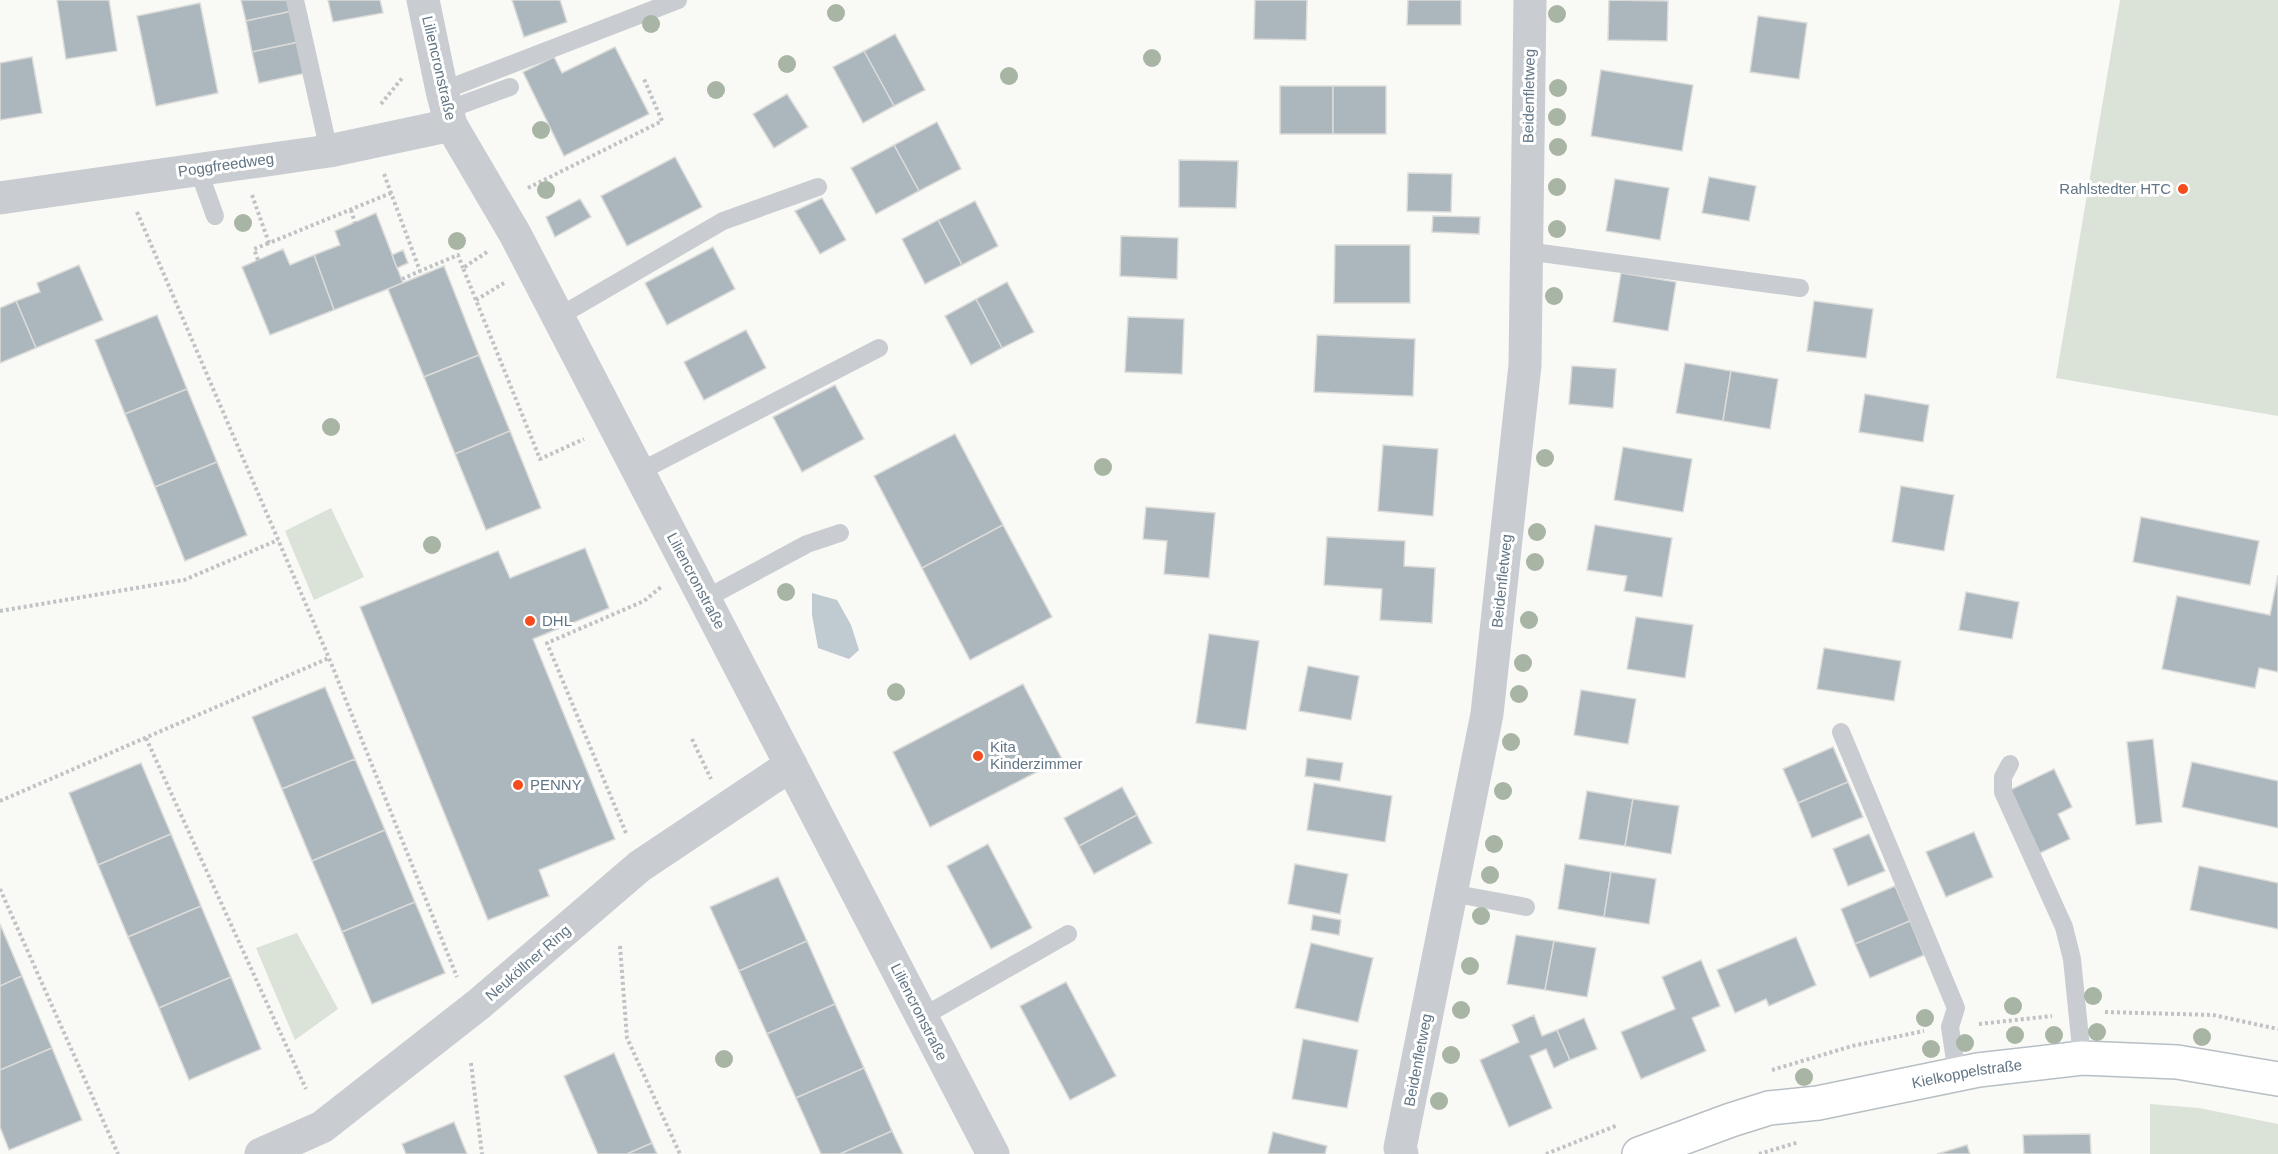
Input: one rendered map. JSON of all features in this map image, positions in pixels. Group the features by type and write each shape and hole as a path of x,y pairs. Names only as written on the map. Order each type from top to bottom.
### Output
{"street":[{"name":"Liliencronstraße","path":"423,0 447,108 615,425 993,1154"},
{"name":"Beidenfletweg","path":"1402,1154 1400,1148 1488,704 1525,365 1530,0"},
{"name":"Poggfreedweg","path":"0,198 350,147 447,108"},
{"name":"Neuköllner Ring","path":"261,1154 322,1127 479,1004 640,866 791,765"},
{"name":"Kielkoppelstraße","path":"1656,1151 1769,1108 1818,1103 1957,1074 2082,1058 2177,1062 2278,1078"}],"lane":[{"path":"295,0 350,147"},
{"path":"447,108 678,0"},
{"path":"447,108 510,87"},
{"path":"198,169 215,216"},
{"path":"558,317 723,221 818,187"},
{"path":"1526,251 1800,288"},
{"path":"639,472 879,348"},
{"path":"705,598 799,547 840,533"},
{"path":"1842,732 1956,1008 1950,1027 1957,1074"},
{"path":"2010,764 2003,777 2002,792 2064,927 2072,959 2082,1058"},
{"path":"1452,893 1526,907"},
{"path":"922,1017 1068,934"}],"path":[{"path":"420,271 391,193 350,147 431,41"},
{"path":"498,203 662,121 644,79"},
{"path":"240,164 269,243"},
{"path":"124,180 330,658 460,983"},
{"path":"258,260 254,249 391,193"},
{"path":"351,210 355,223"},
{"path":"463,268 515,234"},
{"path":"402,279 458,255 540,459 615,425"},
{"path":"0,611 184,580 278,540"},
{"path":"627,834 547,643 644,602 687,566"},
{"path":"0,801 330,658"},
{"path":"146,738 306,1089"},
{"path":"692,740 715,787"},
{"path":"0,890 118,1154"},
{"path":"620,946 627,1038 680,1154"},
{"path":"1997,1021 2077,1013 2213,1015 2278,1029"},
{"path":"471,1063 482,1154"},
{"path":"1759,1154 1801,1141"}],"shaded area":[{"name":"Rahlstedter HTC","path":"2120,0 2278,0 2278,416 2056,378"},
{"path":"331,508 364,577 314,600 285,531"},
{"path":"812,593 837,600 851,625 859,650 849,659 818,648 812,615"},
{"path":"297,933 338,1009 295,1040 256,948"},
{"path":"2150,1104 2199,1108 2278,1124 2278,1154 2150,1154"}],"building":[{"path":"57,0 109,0 117,51 66,59"},
{"path":"241,0 290,0 293,11 246,21"},
{"path":"328,0 380,0 383,13 333,22"},
{"path":"512,0 560,0 567,22 524,37"},
{"path":"1255,0 1307,0 1306,40 1254,39"},
{"path":"1408,0 1461,0 1461,25 1407,25"},
{"path":"1609,0 1668,1 1667,41 1608,40"},
{"path":"200,3 218,93 156,106 137,16"},
{"path":"293,11 299,42 252,52 246,21"},
{"path":"1758,16 1807,23 1799,79 1750,72"},
{"path":"895,34 925,90 894,106 864,51"},
{"path":"299,42 306,73 259,83 252,52"},
{"path":"615,47 649,114 564,156 523,72 554,57 562,73"},
{"path":"864,51 894,106 863,123 833,67"},
{"path":"32,57 42,113 0,120 0,63"},
{"path":"1601,70 1693,85 1682,151 1591,136"},
{"path":"1280,86 1333,86 1333,134 1280,134"},
{"path":"1333,86 1386,86 1386,134 1333,134"},
{"path":"787,94 808,127 774,148 753,114"},
{"path":"937,122 961,169 919,191 894,145"},
{"path":"894,145 919,191 876,214 851,168"},
{"path":"675,157 702,207 627,246 601,196"},
{"path":"1179,160 1238,161 1236,208 1179,207"},
{"path":"1408,173 1452,174 1451,212 1407,211"},
{"path":"1709,177 1756,186 1749,221 1702,213"},
{"path":"1615,179 1669,188 1660,240 1606,231"},
{"path":"822,198 846,240 820,254 795,211"},
{"path":"580,199 591,217 555,237 546,217"},
{"path":"975,201 998,246 962,265 938,220"},
{"path":"376,213 403,283 334,310 314,255 340,245 335,231"},
{"path":"1433,216 1480,217 1479,234 1432,232"},
{"path":"938,220 962,265 925,284 902,239"},
{"path":"1121,236 1178,238 1177,279 1120,276"},
{"path":"1335,245 1410,245 1410,303 1334,303"},
{"path":"713,247 735,289 667,325 645,283"},
{"path":"283,249 290,265 314,255 334,310 270,335 242,267"},
{"path":"403,250 408,263 397,268 392,255"},
{"path":"79,265 103,320 36,348 16,301 40,292 37,283"},
{"path":"444,266 479,355 424,377 388,289"},
{"path":"1621,273 1676,282 1668,331 1613,322"},
{"path":"1007,282 1034,332 1002,348 976,299"},
{"path":"976,299 1002,348 971,365 945,316"},
{"path":"16,301 36,348 0,363 0,308"},
{"path":"1814,301 1873,309 1866,358 1807,351"},
{"path":"157,315 187,389 125,414 95,340"},
{"path":"1128,317 1184,319 1182,374 1125,372"},
{"path":"746,330 766,368 704,400 684,362"},
{"path":"1317,335 1415,339 1413,396 1314,392"},
{"path":"479,355 510,431 455,454 424,377"},
{"path":"1685,363 1731,371 1723,421 1676,413"},
{"path":"1572,366 1616,369 1613,408 1569,404"},
{"path":"1731,371 1778,379 1770,429 1723,421"},
{"path":"835,385 864,439 802,472 773,417"},
{"path":"187,389 217,462 155,487 125,414"},
{"path":"1865,394 1929,405 1923,442 1859,432"},
{"path":"510,431 541,508 486,530 455,454"},
{"path":"955,434 1003,525 922,568 874,476"},
{"path":"1383,445 1438,449 1433,516 1378,511"},
{"path":"1623,447 1692,459 1683,512 1614,500"},
{"path":"217,462 247,535 185,561 155,487"},
{"path":"1901,486 1954,495 1944,551 1892,542"},
{"path":"1146,507 1215,513 1209,578 1164,574 1167,541 1143,539"},
{"path":"2141,517 2259,541 2250,585 2133,562"},
{"path":"1003,525 1052,617 970,660 922,568"},
{"path":"1595,525 1672,538 1662,597 1624,591 1627,576 1587,570"},
{"path":"1327,537 1405,541 1404,566 1435,568 1432,623 1380,620 1382,589 1324,585"},
{"path":"585,548 609,608 533,639 615,839 539,870 549,896 488,920 360,607 498,551 510,578"},
{"path":"2278,575 2278,672 2259,668 2255,688 2162,669 2177,596 2270,615"},
{"path":"1966,592 2019,602 2012,639 1959,630"},
{"path":"1636,617 1693,625 1685,678 1627,669"},
{"path":"1209,634 1259,641 1246,730 1196,723"},
{"path":"1824,648 1901,661 1894,701 1817,689"},
{"path":"1308,666 1359,676 1351,720 1299,711"},
{"name":"Kita Kinderzimmer","path":"1023,684 1062,759 930,827 893,752"},
{"path":"325,687 355,759 282,789 252,717"},
{"path":"1581,690 1636,699 1628,744 1574,735"},
{"path":"2153,739 2162,822 2136,825 2127,742"},
{"path":"1833,747 1848,782 1798,803 1783,769"},
{"path":"1307,758 1343,763 1340,781 1305,776"},
{"path":"355,759 385,830 312,861 282,789"},
{"path":"2192,762 2278,781 2278,828 2182,807"},
{"path":"141,763 171,834 98,865 69,793"},
{"path":"2054,769 2072,807 2058,814 2070,839 2040,853 2010,790"},
{"path":"1848,782 1863,817 1812,838 1798,803"},
{"path":"1314,783 1392,796 1385,842 1307,830"},
{"path":"1122,787 1137,815 1079,846 1064,818"},
{"path":"1587,791 1633,799 1625,846 1579,839"},
{"path":"1633,799 1679,806 1671,854 1625,846"},
{"path":"1137,815 1152,843 1094,874 1079,846"},
{"path":"385,830 415,902 342,932 312,861"},
{"path":"1974,832 1993,877 1946,897 1926,852"},
{"path":"171,834 201,906 128,937 98,865"},
{"path":"1869,834 1885,871 1848,886 1833,849"},
{"path":"988,844 1032,928 991,949 947,866"},
{"path":"1295,864 1348,874 1340,914 1288,904"},
{"path":"1565,864 1611,872 1604,917 1558,909"},
{"path":"2199,866 2278,883 2278,929 2190,910"},
{"path":"1611,872 1656,879 1649,924 1604,917"},
{"path":"778,877 807,941 739,971 710,907"},
{"path":"1895,886 1910,921 1855,944 1841,909"},
{"path":"415,902 445,973 372,1004 342,932"},
{"path":"201,906 231,977 159,1008 128,937"},
{"path":"1313,915 1341,920 1339,935 1311,930"},
{"path":"1910,921 1924,955 1870,978 1855,944"},
{"path":"0,924 22,976 0,986"},
{"path":"1516,935 1554,941 1545,990 1507,984"},
{"path":"1796,937 1816,985 1769,1006 1766,999 1735,1013 1717,970"},
{"path":"807,941 835,1004 767,1034 739,971"},
{"path":"1554,941 1596,948 1587,997 1545,990"},
{"path":"1311,943 1373,958 1358,1022 1295,1008"},
{"path":"1701,960 1720,1006 1692,1018 1706,1051 1641,1079 1621,1032 1675,1009 1662,977"},
{"path":"22,976 52,1048 0,1070 0,986"},
{"path":"231,977 261,1049 189,1080 159,1008"},
{"path":"1066,982 1116,1076 1070,1100 1020,1006"},
{"path":"835,1004 864,1068 796,1098 767,1034"},
{"path":"1534,1015 1542,1036 1557,1030 1570,1060 1554,1068 1546,1049 1530,1056 1552,1108 1509,1127 1480,1060 1519,1042 1512,1025"},
{"path":"1584,1018 1597,1049 1570,1060 1557,1030"},
{"path":"1303,1039 1358,1050 1347,1108 1292,1099"},
{"path":"52,1048 82,1120 9,1150 0,1127 0,1070"},
{"path":"614,1053 652,1143 627,1154 598,1154 564,1076"},
{"path":"864,1068 892,1131 840,1154 821,1154 796,1098"},
{"path":"454,1122 467,1154 406,1154 402,1144"},
{"path":"892,1131 903,1154 840,1154"},
{"path":"1273,1132 1327,1146 1325,1154 1268,1154"},
{"path":"2090,1134 2091,1154 2024,1154 2023,1135"},
{"path":"652,1143 657,1154 627,1154"},
{"path":"1967,1145 1970,1154 1937,1154"}],"place":[{"name":"Rahlstedter HTC","path":"2183,189"},
{"name":"DHL","path":"530,621"},
{"name":"Kita Kinderzimmer","path":"978,756"},
{"name":"PENNY","path":"518,785"}]}
